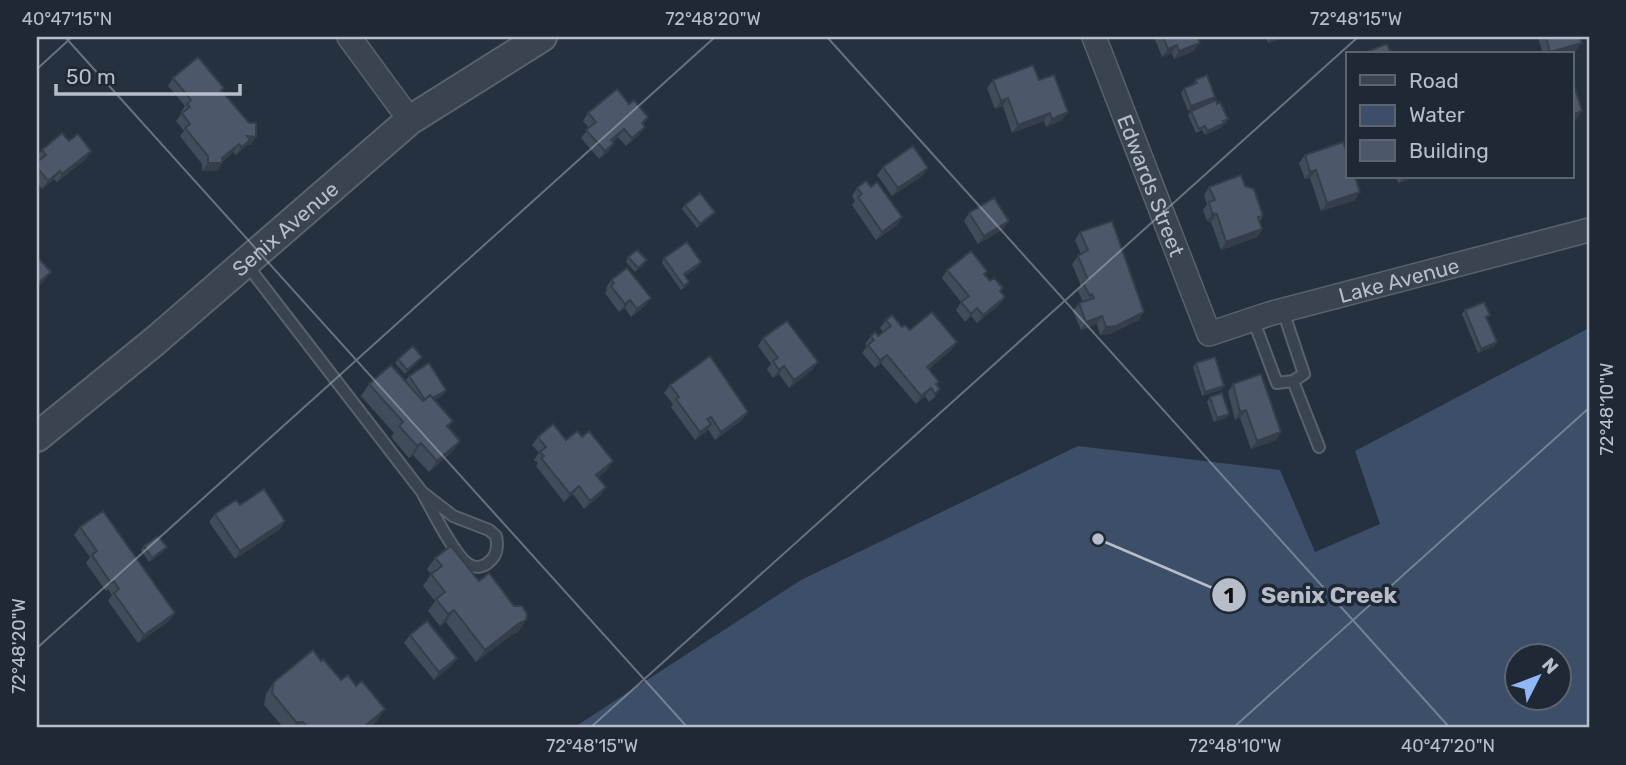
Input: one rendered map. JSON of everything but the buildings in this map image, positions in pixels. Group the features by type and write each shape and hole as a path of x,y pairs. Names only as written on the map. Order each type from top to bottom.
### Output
{"street":[{"path":"349,37 410,120"},
{"name":"Senix Avenue","path":"37,437 155,341 410,120 542,37"},
{"name":"Edwards Street","path":"1094,37 1209,334"},
{"name":"Lake Avenue","path":"1209,334 1253,319 1589,230"}],"lane":[{"path":"246,262 422,492 458,554 469,565 480,567 489,563 498,544 496,536 489,530 453,516 422,492"},
{"path":"1253,319 1277,383 1293,381 1304,374 1283,311"},
{"path":"1293,381 1319,447"}],"water":[{"path":"1589,328 1589,728 573,728 801,580 1078,446 1280,470 1315,552 1380,524 1355,451"}],"place":[{"name":"Senix Creek","path":"1098,539"}]}
